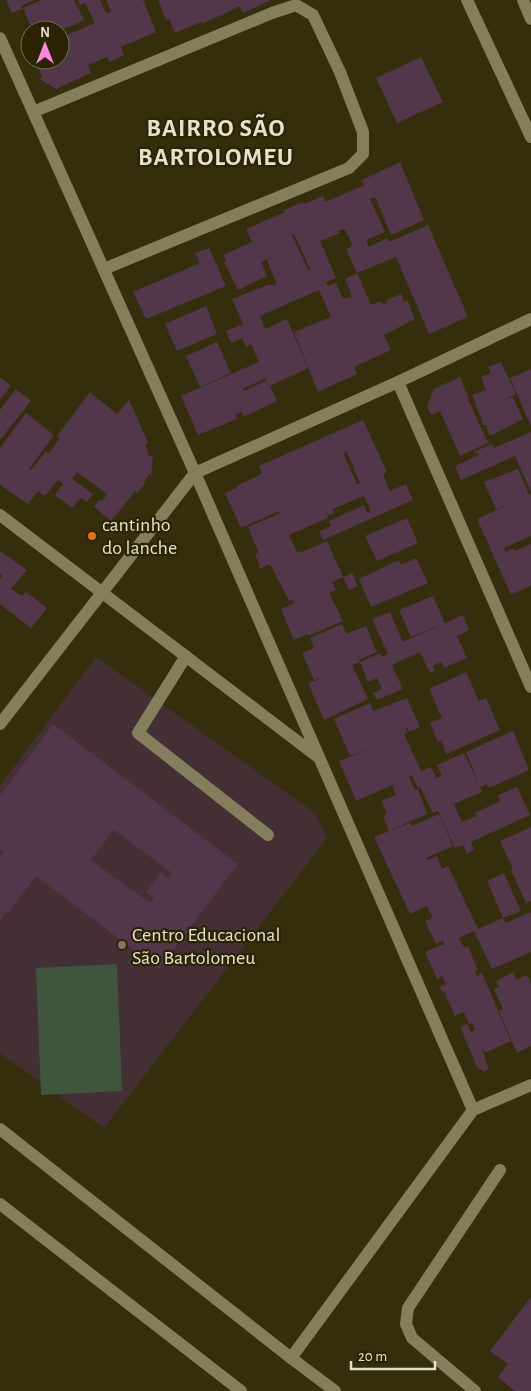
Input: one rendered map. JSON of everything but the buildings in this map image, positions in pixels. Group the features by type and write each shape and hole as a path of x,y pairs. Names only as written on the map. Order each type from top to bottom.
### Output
{"street":[{"path":"467,0 531,137"},
{"path":"523,0 531,19"},
{"path":"33,112 272,12 296,5 313,15 340,72 363,132 363,154 349,168 104,269"},
{"path":"0,38 195,473 472,1110"},
{"path":"0,724 195,473 398,382 531,318"},
{"path":"398,382 531,687"},
{"path":"0,515 319,758"},
{"path":"186,656 138,733 268,835"},
{"path":"291,1358 472,1110 531,1085"},
{"path":"0,1130 335,1391"},
{"path":"475,1391 412,1338 406,1324 408,1308 500,1170"},
{"path":"0,1204 241,1391"}],"shaded area":[{"name":"Centro Educacional São Bartolomeu","path":"96,657 315,813 327,838 104,1128 0,1053 0,786"}],"green space":[{"path":"117,964 122,1091 41,1095 36,968"}],"place":[{"name":"cantinho do lanche","path":"92,536"},
{"name":"Centro Educacional São Bartolomeu","path":"122,945"}],"district":[{"name":"BAIRRO SÃO BARTOLOMEU","path":"216,142"}]}
